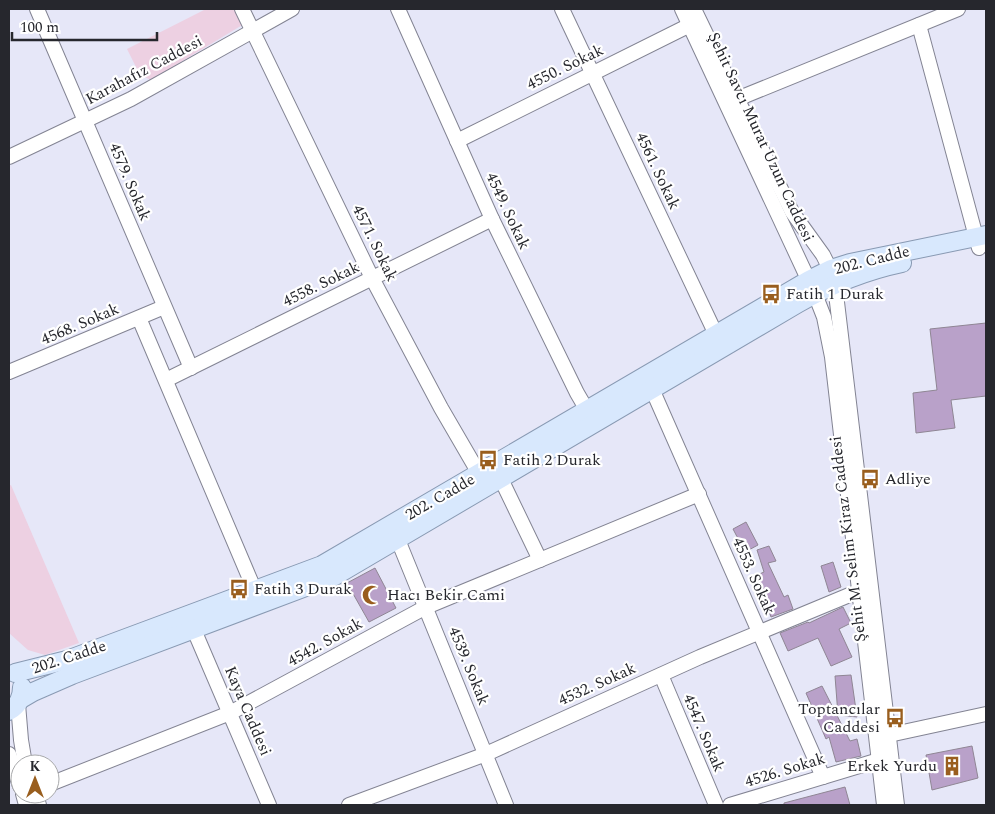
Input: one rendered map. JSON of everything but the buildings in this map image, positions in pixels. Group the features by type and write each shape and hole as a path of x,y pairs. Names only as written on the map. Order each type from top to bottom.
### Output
{"main road":[{"name":"202. Cadde","path":"11,669 67,660 258,598 335,576 398,540 489,480 591,417 812,287 862,260 982,242"},
{"name":"202. Cadde","path":"591,417 652,389 719,341"},
{"name":"202. Cadde","path":"16,705 66,677 194,630 489,480"},
{"path":"11,669 21,682 22,694 16,705"}],"street":[{"name":"4579. Sokak","path":"37,9 191,368"},
{"name":"4571. Sokak","path":"242,9 372,278 441,408 540,560"},
{"name":"Karahafız Caddesi","path":"9,157 131,99 292,9"},
{"name":"4549. Sokak","path":"398,9 492,219 591,417"},
{"name":"4561. Sokak","path":"562,9 719,341"},
{"name":"Şehit Savcı Murat Uzun Caddesi","path":"682,9 812,287"},
{"name":"Şehit Savcı Murat Uzun Caddesi","path":"694,9 792,212 823,255 834,276"},
{"path":"737,99 958,9"},
{"name":"4550. Sokak","path":"457,140 690,25"},
{"path":"919,25 982,242"},
{"name":"4558. Sokak","path":"166,380 492,219"},
{"name":"Şehit M. Selim Kiraz Caddesi","path":"834,276 897,805"},
{"name":"Şehit M. Selim Kiraz Caddesi","path":"812,287 824,317 832,357 884,805"},
{"name":"4568. Sokak","path":"9,372 164,307"},
{"path":"140,318 258,598"},
{"name":"4553. Sokak","path":"652,389 823,777"},
{"name":"4542. Sokak","path":"60,780 230,713 426,607 699,494"},
{"name":"4539. Sokak","path":"398,540 506,805"},
{"name":"4532. Sokak","path":"349,805 486,754 661,675 859,591"},
{"name":"Kaya Caddesi","path":"194,630 269,805"},
{"name":"4547. Sokak","path":"661,675 716,805"},
{"path":"16,705 23,754"},
{"path":"889,735 986,714"},
{"name":"4526. Sokak","path":"730,805 878,760"}],"shaded area":[{"path":"206,9 241,9 249,21 151,80 140,75 127,49"},
{"path":"11,485 79,643 45,655 28,650 9,633 9,486"}],"place":[{"name":"Fatih 1 Durak","path":"771,294"},
{"name":"Fatih 2 Durak","path":"488,460"},
{"name":"Adliye","path":"870,479"},
{"name":"Fatih 3 Durak","path":"239,589"},
{"name":"Hacı Bekir Cami","path":"372,595"},
{"name":"Toptancılar Caddesi","path":"895,718"},
{"name":"Erkek Yurdu","path":"952,766"}]}
